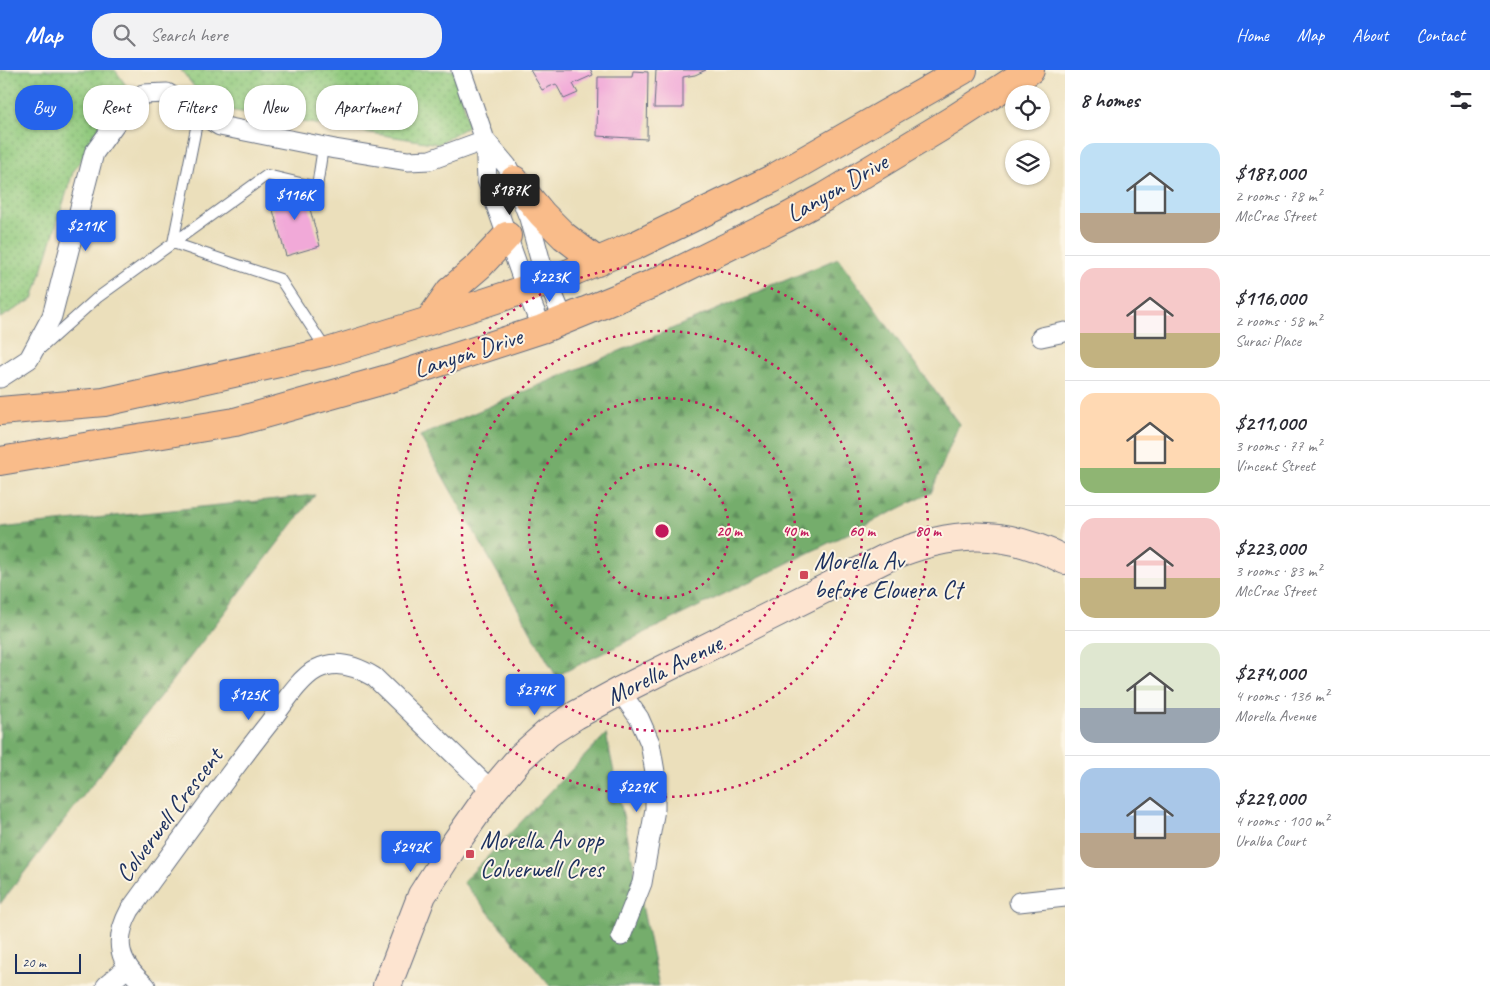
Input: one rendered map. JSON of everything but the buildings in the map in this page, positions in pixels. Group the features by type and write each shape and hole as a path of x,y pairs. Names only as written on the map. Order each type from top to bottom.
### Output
{"main road":[{"name":"Lanyon Drive","path":"0,411 104,402 328,352 537,286 598,262 772,179 963,70"},
{"name":"Lanyon Drive","path":"0,461 235,422 391,378 553,325 652,284 786,218 825,197 951,121 1030,70"},
{"path":"514,180 542,214 564,236 598,262"},
{"path":"430,321 450,291 480,266 507,236"}],"street":[{"path":"461,70 485,140 487,180 507,236 537,286 553,325"},
{"path":"0,378 29,359 52,316 94,153 118,120 144,94 159,93"},
{"path":"234,129 323,147 408,161 430,160 485,140"},
{"path":"485,140 507,166 529,218 537,286"},
{"path":"1041,336 1065,332"},
{"name":"Morella Avenue","path":"387,986 422,895 454,845 492,791 521,757 548,733 576,715 620,691 886,558 915,546 944,539 984,536 1033,546 1065,560"},
{"name":"Colverwell Crescent","path":"146,986 128,967 120,949 119,936 123,923 130,910 265,729 304,678 316,670 338,664 349,665 374,677 492,791"},
{"path":"620,691 639,718 650,743 656,772 655,809 642,883 621,936"},
{"path":"1019,902 1065,897"},
{"path":"106,986 128,967"}],"lane":[{"path":"173,243 196,130"},
{"path":"29,359 97,298 267,175 316,187 323,147"},
{"path":"173,243 280,279 328,352"}],"green space":[{"path":"0,70 115,70 126,85 83,85 83,130 100,130 73,172 33,299 0,318"},
{"path":"181,70 457,70 468,126 438,144 352,130 418,130 418,85 316,85 316,124 306,123 306,85 244,85 244,113 234,111 234,85 193,85"},
{"path":"838,258 959,424 931,493 556,676 420,436"},
{"path":"315,495 0,904 0,528"},
{"path":"606,734 659,986 550,986 463,882"}],"place":[{"name":"Morella Av before Elouera Ct","path":"804,575"},
{"name":"Morella Av opp Colverwell Cres","path":"470,854"}]}
